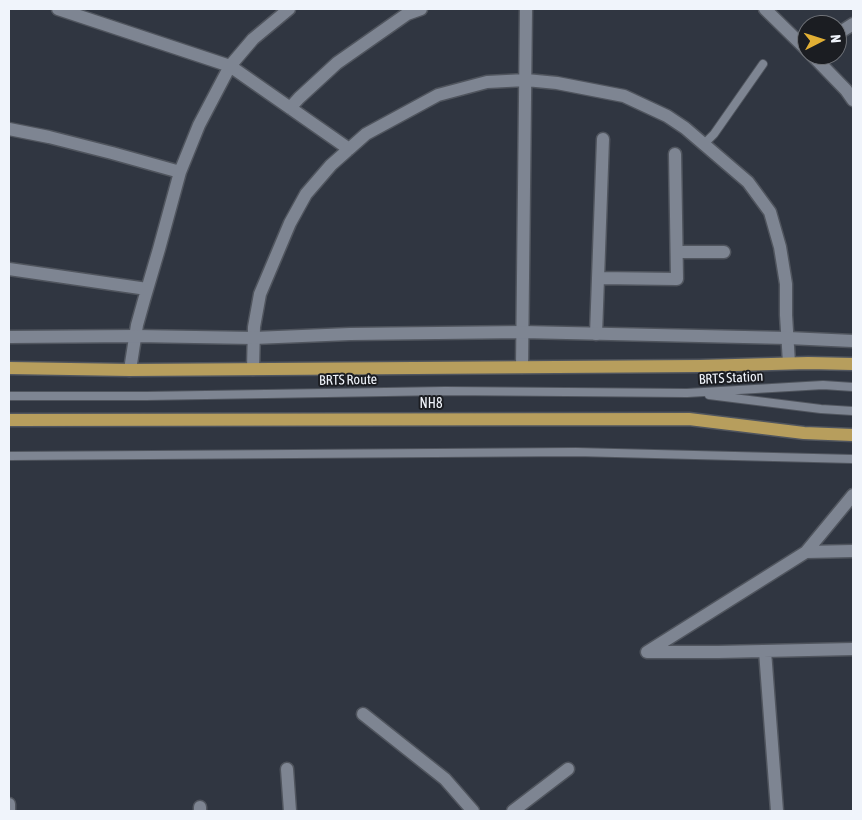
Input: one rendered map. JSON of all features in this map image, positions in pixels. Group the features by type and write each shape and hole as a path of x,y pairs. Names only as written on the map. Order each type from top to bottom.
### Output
{"main road":[{"path":"9,368 130,370 699,366 789,363 853,364"},
{"name":"NH8","path":"9,420 689,419 804,433 853,435"}],"street":[{"path":"58,9 230,66 349,149"},
{"path":"130,370 137,324 180,172 199,126 230,66 253,39 289,9"},
{"path":"290,108 337,63 407,14 421,9"},
{"path":"522,367 526,9"},
{"path":"765,9 797,40"},
{"path":"822,65 853,100"},
{"path":"254,369 254,327 260,294 290,223 306,194 331,165 366,134 438,95 487,82 526,80 624,96 667,116 685,128 748,182 770,212 780,247 786,284 789,363"},
{"path":"9,129 94,148 180,172"},
{"path":"596,334 603,139"},
{"path":"598,278 677,279 675,154"},
{"path":"677,252 724,252"},
{"path":"9,269 147,290"},
{"path":"9,337 136,336 254,338 350,334 523,332 853,341"},
{"path":"853,495 806,552 647,652 853,649"},
{"path":"806,552 853,551"},
{"path":"765,651 777,811"},
{"path":"363,714 445,779 473,811"},
{"path":"287,769 290,811"},
{"path":"513,811 568,769"},
{"path":"9,804 9,811"}],"lane":[{"path":"704,144 714,134 763,64"},
{"name":"BRTS Station","path":"687,392 853,386"},
{"name":"BRTS Route","path":"9,396 146,396 446,391 687,392"},
{"name":"BRTS Station","path":"687,392 821,409 853,411"},
{"path":"9,456 576,452 853,460"}]}
